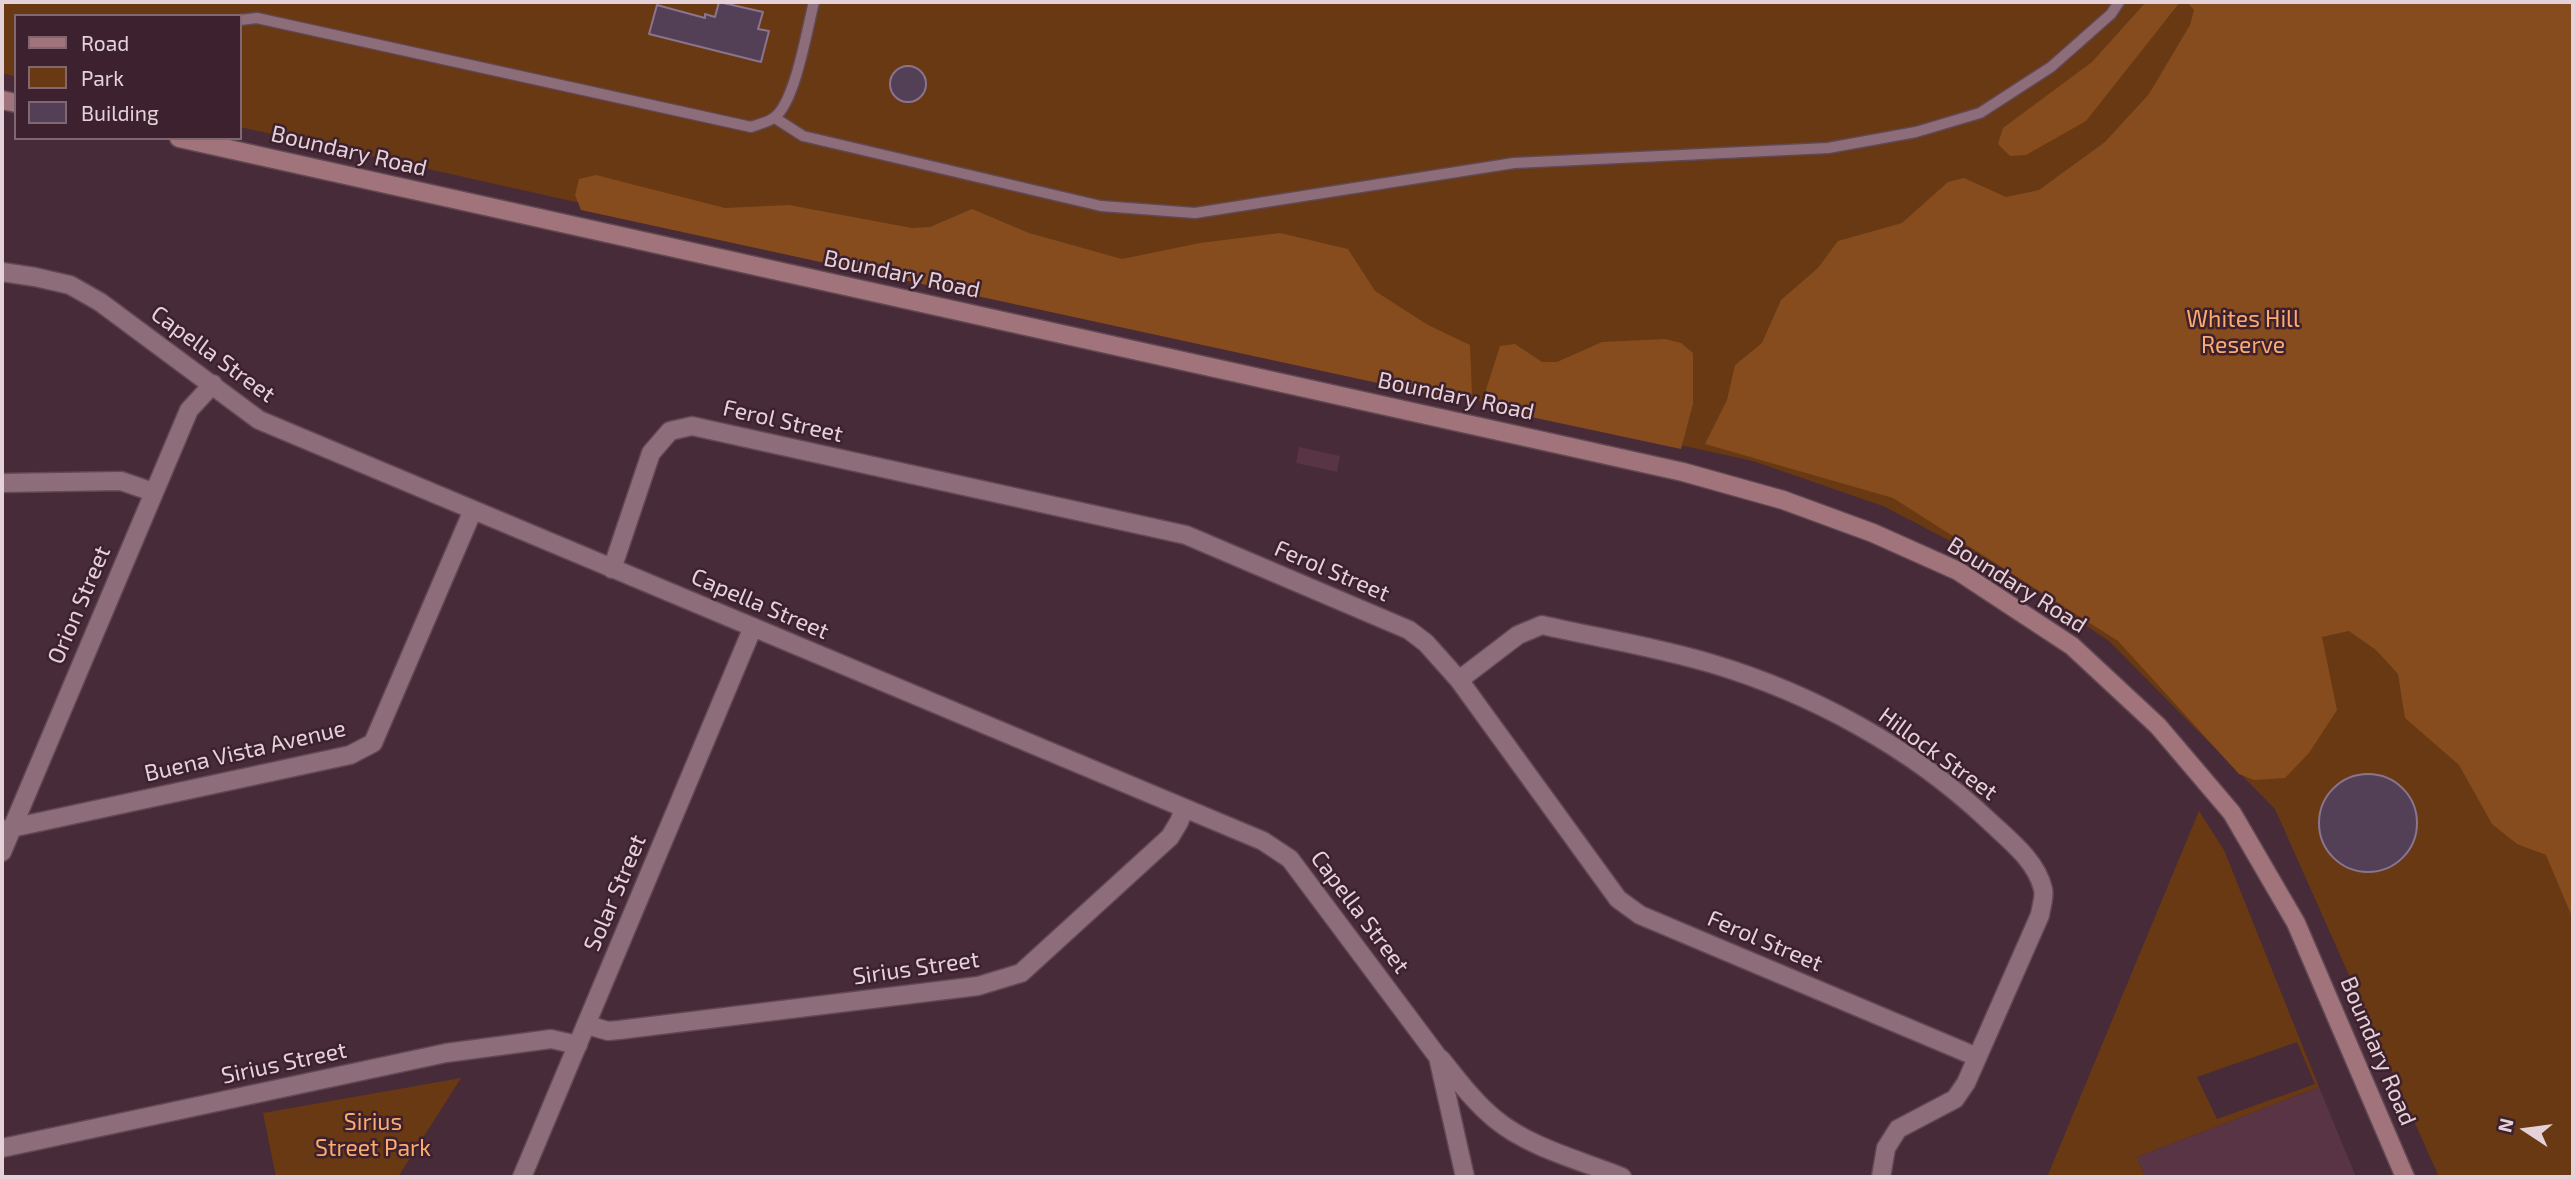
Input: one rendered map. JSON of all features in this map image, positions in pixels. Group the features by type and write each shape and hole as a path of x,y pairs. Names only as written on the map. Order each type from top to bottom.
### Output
{"main road":[{"name":"Boundary Road","path":"190,140 1683,472 1783,500 1873,533 1958,571 2072,646 2158,726 2232,813 2296,923 2405,1177"}],"street":[{"name":"Capella Street","path":"2,272 70,285 100,302 259,420 1262,841 1290,859 1438,1057 1496,1120 1526,1139 1622,1177"},
{"name":"Orion Street","path":"2,852 7,829 189,410 213,384"},
{"name":"Ferol Street","path":"612,569 651,453 670,431 692,426 1186,535 1409,630 1426,643 1459,680 1618,899 1640,915 1978,1057"},
{"path":"2,483 121,481 153,492"},
{"name":"Buena Vista Avenue","path":"7,829 350,755 373,743 473,510"},
{"name":"Hillock Street","path":"1459,680 1518,635 1542,625 1712,663 1776,687 1838,715 1899,750 1963,796 2022,852 2036,872 2044,891 2040,915 1966,1083 1955,1099 1898,1129 1886,1148 1881,1177"},
{"name":"Solar Street","path":"522,1177 753,627"},
{"name":"Sirius Street","path":"587,1025 608,1031 646,1027 978,986 1021,973 1170,837 1180,822 1184,809"},
{"name":"Sirius Street","path":"2,1148 446,1053 551,1040 578,1045"},
{"name":"Capella Street","path":"1438,1057 1465,1177"}],"lane":[{"path":"242,20 257,18 751,127 775,118 785,104 798,68 814,2"},
{"path":"775,118 803,136 1101,206 1195,213 1514,163 1828,148 1916,132 1980,113 2051,67 2111,14 2119,2"}],"shaded area":[{"path":"1299,447 1340,456 1337,472 1296,463"},
{"path":"2319,1087 2356,1177 2145,1177 2137,1157"}],"green space":[{"name":"Whites Hill Reserve","path":"2,2 2573,2 2573,1177 2439,1177 2275,809 2110,642 2006,570 1883,506 1753,461 242,127 242,14 14,14 14,76 2,73"},
{"path":"2146,2 2180,2 2086,121 2026,155 2010,156 1998,144 2003,128 2092,62"},
{"path":"2187,2 2573,2 2573,919 2546,855 2517,844 2492,824 2459,765 2405,718 2398,674 2376,650 2349,631 2322,637 2337,710 2309,753 2285,778 2254,780 2239,774 2118,641 1893,498 1705,444 1727,400 1735,365 1762,343 1781,300 1818,268 1838,241 1902,223 1948,182 1964,178 2006,197 2039,190 2105,142 2149,94 2190,25 2194,10"},
{"path":"596,175 725,208 789,205 912,228 930,227 972,209 1029,233 1122,259 1200,243 1280,233 1348,249 1375,291 1428,325 1470,345 1472,394 1456,400 581,210 575,195 579,179"},
{"path":"1665,339 1681,343 1693,353 1693,404 1681,449 1489,408 1485,393 1500,346 1515,344 1542,362 1557,362 1602,342"},
{"path":"2199,811 2224,850 2319,1087 2137,1157 2145,1177 2047,1177","holes":["2297,1042 2315,1084 2217,1119 2197,1077"]},
{"name":"Sirius Street Park","path":"461,1078 398,1177 276,1177 263,1113"}],"building":[{"path":"719,2 763,12 758,29 769,31 761,62 649,34 657,5 705,18 705,14 715,17"},
{"path":"908,66 921,71 926,84 921,97 908,102 895,97 890,84 895,71"},
{"path":"2368,774 2387,778 2403,788 2413,804 2417,823 2413,842 2403,858 2387,868 2368,872 2349,868 2333,858 2323,842 2319,823 2323,804 2333,788 2349,778"}]}
